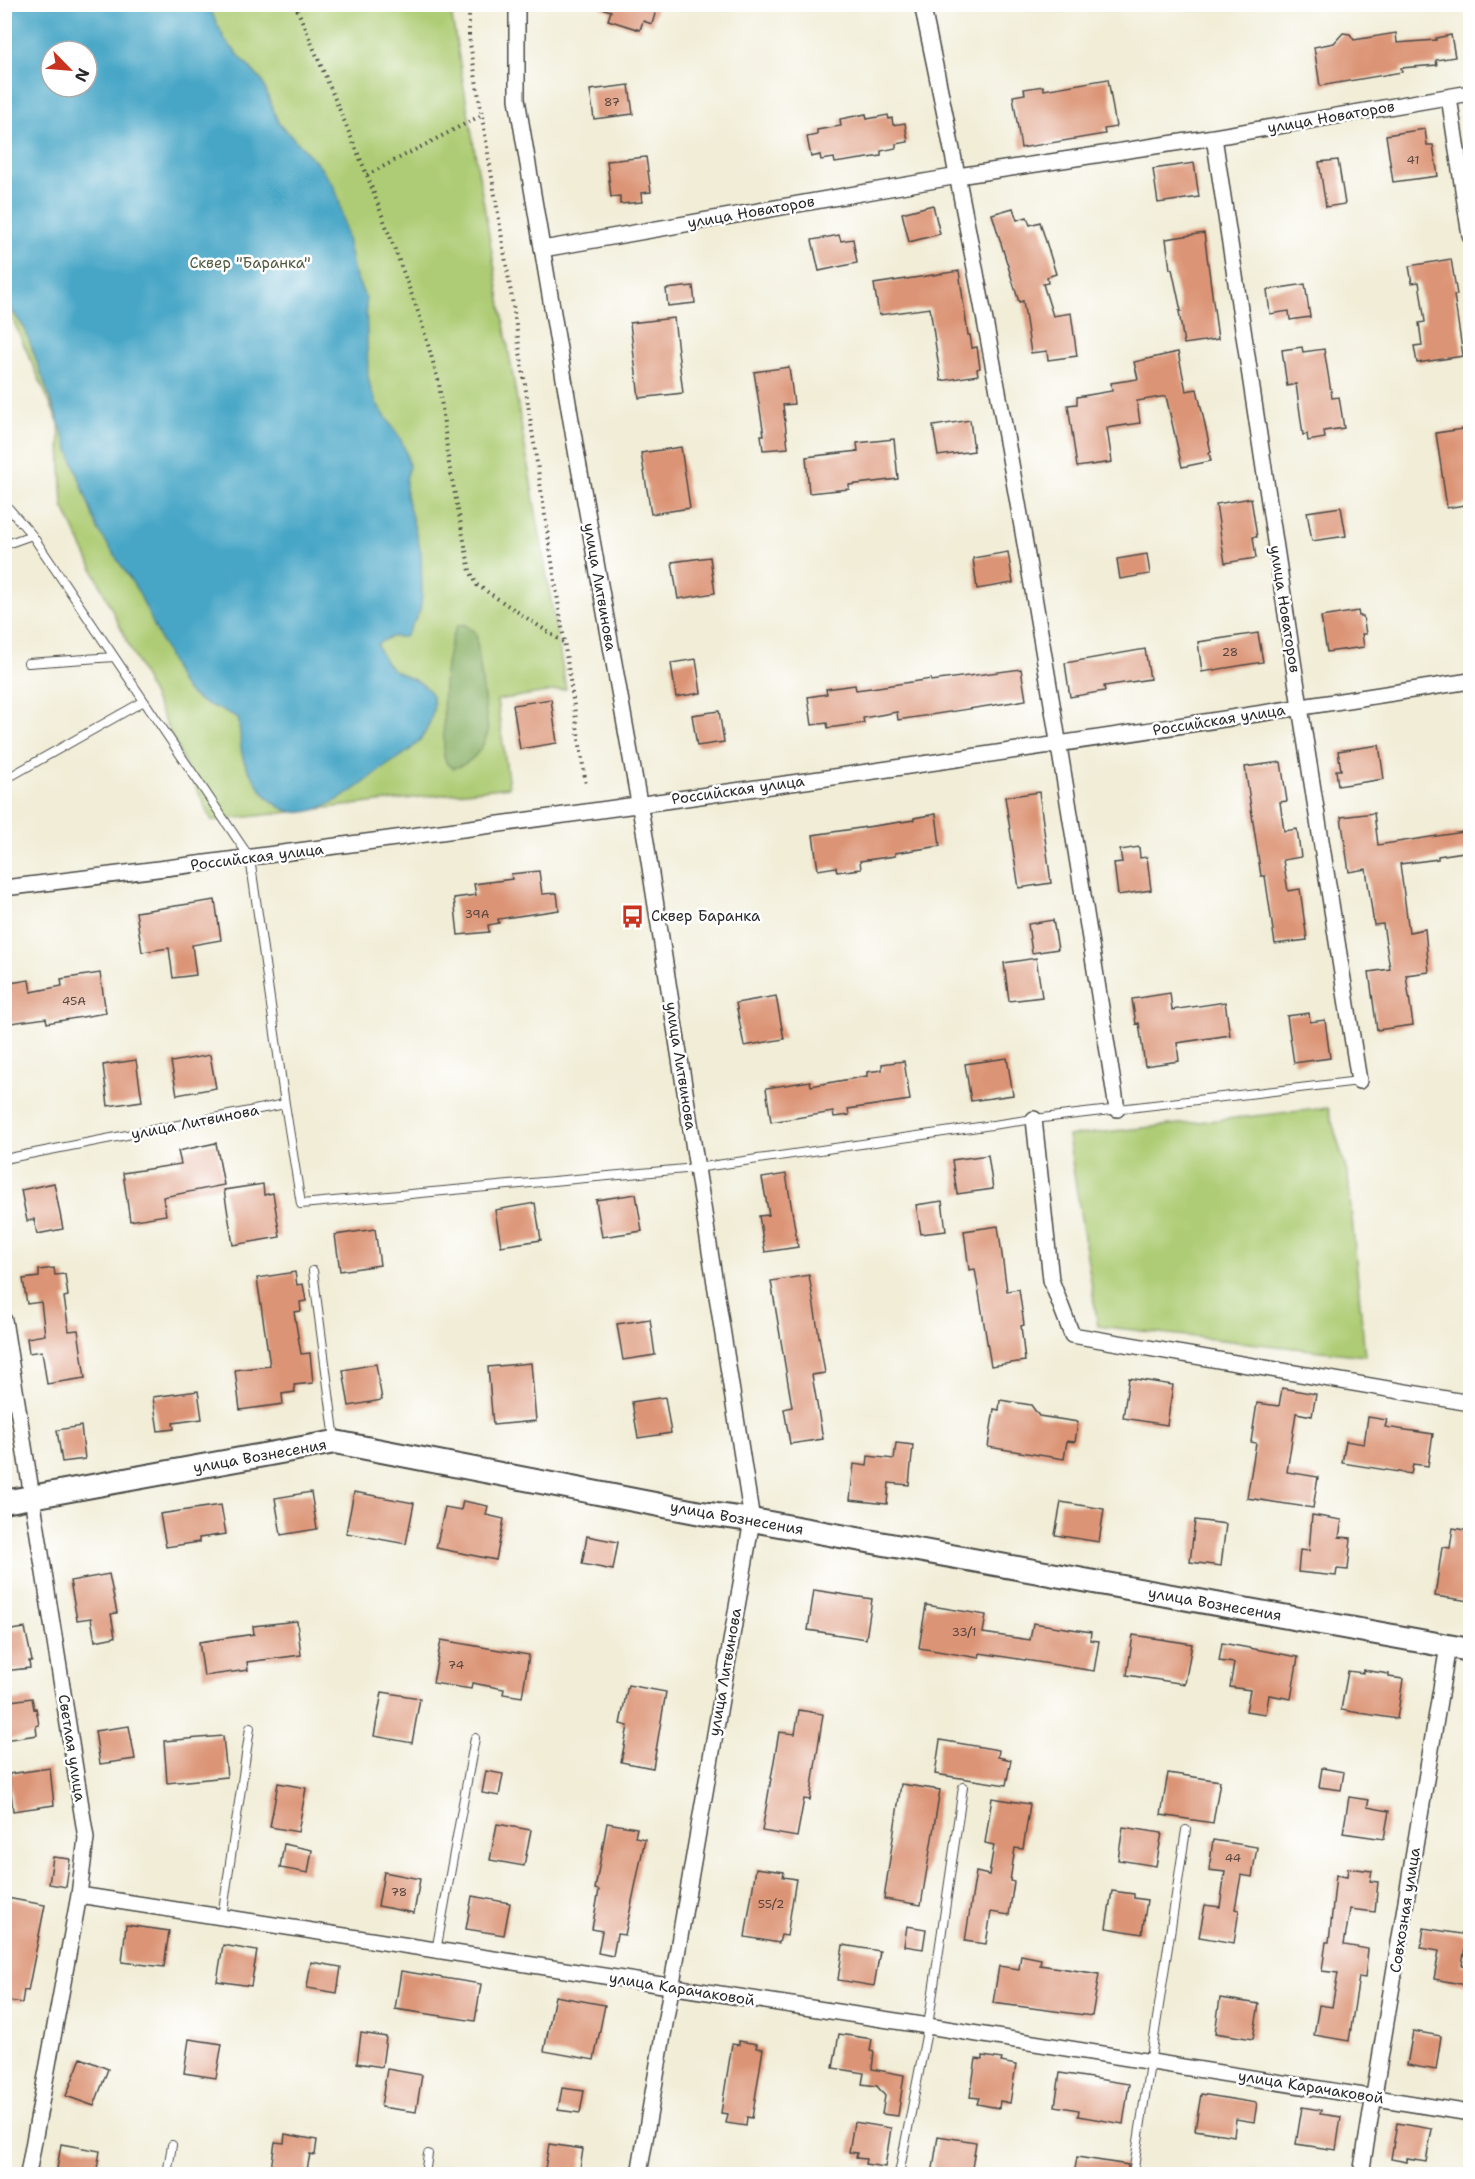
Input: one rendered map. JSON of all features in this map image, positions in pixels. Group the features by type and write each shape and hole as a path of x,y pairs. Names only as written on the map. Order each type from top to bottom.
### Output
{"street":[{"name":"улица Литвинова","path":"517,4 517,99 639,804 752,1520 639,2175"},
{"path":"922,4 958,176 1060,745 1117,1109"},
{"name":"улица Новаторов","path":"543,249 958,176 1214,137 1470,93"},
{"path":"1449,97 1470,236"},
{"name":"улица Новаторов","path":"1214,137 1359,1081"},
{"name":"Российская улица","path":"4,888 250,858 1060,745 1470,681"},
{"path":"1034,1119 1051,1280 1072,1335 1470,1403"},
{"name":"Светлая улица","path":"4,1320 86,1838 79,1895 28,2175"},
{"name":"улица Вознесения","path":"4,1502 335,1442 701,1513 752,1520 1459,1648"},
{"name":"Совхозная улица","path":"1361,2175 1459,1648"},
{"name":"улица Карачаковой","path":"79,1895 928,2026 1470,2113"}],"lane":[{"path":"4,503 32,535 250,858 301,1204 696,1168 1034,1119 1359,1081"},
{"path":"4,545 32,535"},
{"path":"28,663 114,657"},
{"path":"4,780 144,701"},
{"name":"улица Литвинова","path":"4,1159 285,1104"},
{"path":"313,1271 335,1442"},
{"path":"222,1917 250,1728"},
{"path":"436,1951 475,1738"},
{"path":"899,2175 928,2026 963,1787"},
{"path":"1133,2175 1186,1830"},
{"path":"167,2175 172,2145"},
{"path":"424,2175 428,2154"}],"path":[{"path":"295,4 367,176 420,317 439,383 449,464 470,571 477,585 563,642"},
{"path":"469,4 469,37 512,299 586,785"},
{"path":"367,176 482,115"}],"green space":[{"name":"Сквер \"Баранка\"","path":"4,5 450,5 566,689 497,700 509,787 212,821 63,506 59,424 5,302"},
{"path":"464,624 476,633 488,732 483,744 471,760 453,768 447,764 444,757 445,674 451,641 457,626"},
{"path":"1328,1108 1348,1176 1365,1356 1098,1326 1068,1136"}],"water":[{"name":"Сквер \"Баранка\"","path":"4,5 208,5 225,40 262,81 278,122 317,163 334,186 339,200 354,272 366,299 368,376 371,390 406,452 409,466 406,495 421,552 420,611 405,637 390,637 377,644 388,665 426,687 433,699 434,704 428,727 415,746 348,794 315,810 288,811 267,797 244,761 238,718 200,701 180,682 138,591 98,530 25,329 5,300"}],"building":[{"path":"602,4 658,4 652,24 643,21 640,30 608,20 611,11 601,8"},
{"path":"1343,33 1350,34 1354,40 1396,33 1397,43 1436,40 1436,38 1451,35 1455,57 1436,60 1437,65 1401,68 1402,72 1320,86 1314,47 1334,43"},
{"path":"1108,79 1116,127 1104,129 1105,134 1021,148 1013,96 1025,94 1024,89 1043,86 1044,90"},
{"path":"629,85 633,114 594,119 590,90"},
{"path":"866,114 867,119 888,115 889,119 892,118 893,125 905,123 908,142 896,144 896,148 881,151 881,156 835,163 834,158 821,160 820,155 811,157 807,137 817,135 817,130 841,126 840,119"},
{"path":"1425,129 1427,145 1433,145 1438,176 1393,182 1386,135"},
{"path":"646,157 651,192 641,193 642,202 620,204 620,196 611,197 607,161"},
{"path":"1338,160 1345,204 1326,207 1319,162"},
{"path":"1194,163 1199,197 1158,203 1153,169"},
{"path":"933,205 940,234 909,242 902,213"},
{"path":"1013,208 1017,220 1027,217 1030,225 1040,222 1056,274 1047,277 1048,283 1043,284 1053,316 1071,313 1077,356 1048,360 1047,351 1031,353 1023,301 1019,302 992,214"},
{"path":"1204,233 1218,339 1184,344 1179,311 1181,311 1172,269 1170,269 1166,239"},
{"path":"839,235 841,241 853,239 857,263 819,271 812,240"},
{"path":"1451,259 1463,356 1417,363 1414,346 1422,345 1419,323 1425,322 1419,282 1412,283 1409,266"},
{"path":"959,271 968,335 970,335 972,348 977,347 980,368 977,369 978,375 941,381 930,308 879,315 874,284"},
{"path":"1305,284 1310,317 1290,320 1289,311 1270,314 1267,290"},
{"path":"693,286 695,303 668,306 666,289"},
{"path":"674,318 683,393 639,398 630,323"},
{"path":"1302,347 1303,352 1324,349 1332,398 1339,397 1344,428 1324,431 1325,438 1308,441 1307,434 1303,435 1296,384 1287,386 1282,350"},
{"path":"1178,352 1186,391 1197,389 1211,461 1182,467 1166,396 1137,401 1140,423 1107,428 1112,462 1077,467 1068,405 1077,404 1077,397 1112,391 1111,383 1138,379 1134,362"},
{"path":"789,367 794,404 783,405 788,448 763,450 761,435 764,435 754,372"},
{"path":"970,420 974,451 938,456 933,426"},
{"path":"1470,428 1470,504 1447,508 1436,433"},
{"path":"894,439 898,479 849,485 849,489 809,493 806,457 858,451 857,443"},
{"path":"681,447 690,508 651,514 641,453"},
{"path":"1251,498 1257,537 1253,537 1256,558 1225,563 1216,504"},
{"path":"1341,507 1346,536 1312,541 1307,512"},
{"path":"1008,552 1013,583 977,589 973,558"},
{"path":"1147,554 1150,574 1120,579 1117,559"},
{"path":"710,557 715,593 678,599 672,562"},
{"path":"1358,611 1359,616 1363,616 1366,634 1362,634 1364,647 1327,652 1321,617"},
{"path":"1258,633 1263,662 1202,672 1198,642"},
{"path":"1145,649 1150,679 1104,686 1105,691 1070,697 1065,663"},
{"path":"696,659 701,693 676,697 671,663"},
{"path":"1021,669 1026,700 898,720 897,712 863,718 864,723 828,728 827,723 812,725 808,697 827,694 826,689 855,685 856,690"},
{"path":"551,699 557,743 520,749 513,705"},
{"path":"719,711 724,742 697,746 692,715"},
{"path":"1379,745 1384,779 1338,786 1336,770 1341,770 1338,751"},
{"path":"1281,762 1287,801 1280,802 1284,831 1297,829 1301,857 1283,860 1288,891 1300,889 1307,940 1275,944 1265,876 1261,876 1245,767"},
{"path":"1039,792 1051,883 1019,888 1005,797"},
{"path":"1374,813 1378,845 1470,831 1470,851 1438,856 1438,859 1400,864 1409,932 1425,929 1429,972 1406,975 1413,1025 1377,1030 1369,972 1390,969 1383,924 1374,925 1366,869 1349,872 1341,817"},
{"path":"936,814 940,846 860,861 861,869 837,872 836,867 818,870 813,835 914,820 914,818"},
{"path":"1139,847 1140,858 1147,857 1151,890 1118,895 1114,863 1122,862 1120,850"},
{"path":"539,871 542,894 557,893 559,910 498,919 499,923 488,925 489,932 458,935 454,898 476,895 474,884 512,879 511,874"},
{"path":"215,900 221,940 192,945 196,975 173,978 169,948 142,952 136,912"},
{"path":"1053,920 1058,949 1032,953 1028,924"},
{"path":"1036,958 1042,997 1009,1001 1004,963"},
{"path":"100,973 106,1013 47,1023 46,1018 4,1024 4,984 29,980 31,992 62,986 61,979"},
{"path":"1170,993 1172,1010 1225,1002 1230,1035 1177,1043 1179,1061 1145,1066 1139,1023 1136,1024 1132,999"},
{"path":"776,996 784,1039 744,1046 736,1003"},
{"path":"1309,1013 1310,1022 1325,1020 1330,1058 1294,1063 1287,1016"},
{"path":"210,1055 216,1088 177,1095 171,1062"},
{"path":"1007,1058 1013,1095 971,1101 965,1064"},
{"path":"136,1060 142,1101 108,1106 103,1065"},
{"path":"904,1061 910,1100 848,1109 849,1115 834,1117 833,1112 771,1122 766,1088 810,1081 811,1086 867,1076 867,1072 882,1070 882,1064"},
{"path":"216,1143 224,1185 163,1197 166,1215 130,1221 123,1173 181,1164 178,1151"},
{"path":"988,1155 993,1189 957,1194 952,1160"},
{"path":"786,1174 798,1247 765,1252 759,1216 769,1215 762,1178"},
{"path":"54,1183 63,1229 37,1234 34,1219 27,1221 21,1190"},
{"path":"263,1184 264,1195 273,1193 280,1237 233,1245 224,1190"},
{"path":"636,1194 642,1231 602,1237 596,1200"},
{"path":"942,1201 946,1231 921,1234 916,1205"},
{"path":"535,1203 541,1240 501,1246 495,1210"},
{"path":"998,1226 1007,1291 1019,1289 1024,1325 1021,1326 1025,1361 991,1366 975,1269 969,1270 964,1231"},
{"path":"375,1229 380,1265 340,1271 335,1235"},
{"path":"54,1268 55,1275 65,1274 68,1296 64,1297 69,1331 78,1330 85,1378 47,1384 42,1351 29,1353 27,1338 45,1335 41,1302 27,1304 23,1279 39,1277 39,1270"},
{"path":"295,1272 297,1285 303,1284 306,1301 300,1302 301,1311 294,1312 301,1354 310,1353 313,1383 294,1385 295,1392 282,1394 283,1404 240,1410 235,1370 270,1366 257,1278"},
{"path":"809,1275 825,1373 812,1375 823,1439 790,1444 784,1409 792,1407 771,1281"},
{"path":"650,1319 655,1355 623,1360 617,1324"},
{"path":"531,1363 536,1421 493,1425 488,1367"},
{"path":"376,1364 382,1400 349,1406 343,1370"},
{"path":"1129,1378 1173,1385 1167,1425 1123,1418"},
{"path":"1282,1388 1316,1394 1312,1416 1296,1413 1287,1472 1318,1477 1313,1508 1247,1498 1256,1443 1251,1442 1257,1403 1279,1406"},
{"path":"198,1391 202,1419 173,1423 174,1429 158,1431 153,1397"},
{"path":"665,1397 671,1433 638,1438 632,1402"},
{"path":"1000,1400 1031,1405 1039,1416 1078,1422 1075,1442 1067,1441 1064,1459 988,1447 994,1409 999,1410"},
{"path":"1368,1417 1387,1420 1385,1427 1433,1434 1428,1466 1413,1464 1411,1474 1342,1463 1346,1441 1364,1444"},
{"path":"81,1426 85,1459 62,1462 57,1430"},
{"path":"896,1443 913,1445 909,1485 889,1483 887,1504 850,1500 854,1464 867,1466 868,1456 894,1459"},
{"path":"311,1492 317,1529 281,1535 275,1498"},
{"path":"354,1492 414,1503 406,1544 346,1533"},
{"path":"463,1501 488,1506 486,1515 504,1519 496,1560 436,1548 445,1507 461,1510"},
{"path":"1061,1502 1104,1509 1099,1542 1055,1535"},
{"path":"221,1505 226,1534 199,1538 199,1542 166,1547 160,1514"},
{"path":"1312,1515 1342,1520 1339,1537 1351,1538 1348,1570 1337,1569 1336,1576 1298,1572 1300,1550 1309,1551"},
{"path":"1195,1520 1226,1524 1221,1566 1190,1562"},
{"path":"1453,1528 1470,1531 1470,1601 1435,1596 1442,1547 1450,1548"},
{"path":"587,1536 618,1542 613,1570 582,1564"},
{"path":"109,1574 117,1613 111,1614 115,1637 95,1641 91,1618 77,1620 70,1581"},
{"path":"814,1590 872,1599 866,1639 808,1630"},
{"path":"926,1605 986,1615 983,1633 1030,1640 1033,1623 1091,1632 1090,1640 1099,1641 1094,1671 980,1653 979,1658 919,1648"},
{"path":"297,1621 301,1655 247,1662 248,1670 204,1676 199,1642 254,1634 253,1626"},
{"path":"25,1628 32,1661 29,1661 30,1668 4,1671 4,1631"},
{"path":"1133,1635 1192,1644 1185,1684 1127,1675"},
{"path":"441,1640 529,1655 522,1697 503,1694 504,1689 472,1683 471,1689 433,1683"},
{"path":"1222,1643 1298,1657 1291,1699 1269,1695 1266,1714 1246,1711 1250,1690 1230,1687 1234,1663 1219,1661"},
{"path":"1363,1670 1389,1674 1389,1677 1403,1679 1397,1719 1341,1710 1348,1671 1363,1673"},
{"path":"628,1685 666,1692 653,1768 621,1762 628,1726 620,1724"},
{"path":"382,1692 420,1698 412,1743 374,1736"},
{"path":"32,1698 39,1725 36,1726 37,1735 4,1740 4,1702"},
{"path":"799,1710 823,1714 810,1800 804,1799 797,1837 762,1831 779,1732 795,1734"},
{"path":"129,1726 135,1759 100,1764 95,1731"},
{"path":"223,1736 227,1777 167,1783 164,1741"},
{"path":"940,1740 999,1750 998,1757 1011,1760 1006,1785 935,1774"},
{"path":"50,1768 54,1805 13,1811 9,1774"},
{"path":"1322,1768 1344,1772 1341,1790 1319,1787"},
{"path":"486,1771 503,1774 499,1796 482,1793"},
{"path":"1168,1773 1220,1781 1213,1823 1161,1815"},
{"path":"278,1783 306,1788 298,1832 270,1827"},
{"path":"901,1784 940,1790 921,1905 884,1899"},
{"path":"1349,1797 1369,1800 1367,1807 1389,1811 1384,1839 1343,1833"},
{"path":"992,1798 1030,1804 1023,1849 1015,1848 1010,1881 1014,1882 1009,1915 991,1912 986,1944 965,1941 976,1872 989,1875 994,1845 985,1843"},
{"path":"607,1823 637,1828 635,1837 645,1839 625,1935 617,1934 613,1956 598,1953 602,1931 592,1929 599,1890 595,1889"},
{"path":"497,1824 531,1830 524,1866 490,1860"},
{"path":"1123,1827 1162,1833 1156,1866 1118,1860"},
{"path":"1213,1840 1257,1847 1252,1877 1241,1875 1235,1909 1239,1910 1234,1943 1199,1937 1205,1905 1220,1907 1225,1872 1209,1870"},
{"path":"284,1844 312,1850 308,1873 280,1868"},
{"path":"53,1857 70,1859 66,1887 49,1884"},
{"path":"756,1868 784,1872 783,1877 796,1879 787,1936 781,1935 779,1943 745,1937"},
{"path":"1348,1868 1372,1871 1370,1881 1378,1882 1375,1912 1350,1909 1344,1945 1368,1949 1365,1978 1359,1977 1349,2041 1314,2035 1319,2005 1332,2007 1338,1973 1322,1971 1326,1942 1329,1942 1336,1875 1347,1877"},
{"path":"384,1872 420,1879 414,1913 378,1906"},
{"path":"1112,1891 1134,1894 1134,1898 1147,1900 1142,1934 1106,1928"},
{"path":"472,1896 510,1903 504,1935 466,1929"},
{"path":"7,1898 45,1905 28,1991 24,1990 22,2003 4,2000 4,1909"},
{"path":"126,1925 169,1931 164,1967 122,1962"},
{"path":"907,1926 926,1929 923,1949 904,1946"},
{"path":"1424,1928 1467,1935 1462,1965 1469,1966 1466,1985 1434,1979 1439,1951 1421,1948"},
{"path":"223,1945 257,1951 251,1986 217,1981"},
{"path":"843,1945 880,1951 874,1986 838,1980"},
{"path":"1021,1955 1041,1959 1040,1965 1099,1974 1092,2016 993,2003 999,1966 1019,1969"},
{"path":"311,1962 341,1967 337,1993 307,1988"},
{"path":"401,1971 481,1984 475,2021 395,2009"},
{"path":"555,1996 605,2005 594,2060 544,2051"},
{"path":"1220,1998 1259,2004 1253,2039 1215,2033"},
{"path":"1413,2031 1441,2036 1436,2070 1407,2065"},
{"path":"361,2033 386,2037 382,2067 357,2063"},
{"path":"839,2034 872,2039 870,2051 874,2052 872,2069 904,2075 898,2116 882,2114 885,2096 877,2086 862,2084 864,2073 833,2068"},
{"path":"189,2039 222,2044 216,2078 184,2073"},
{"path":"739,2041 757,2044 756,2048 763,2049 752,2118 747,2117 746,2126 726,2123 728,2114 721,2113 732,2044 739,2045"},
{"path":"983,2056 1002,2059 1001,2062 1016,2065 1010,2103 1000,2101 999,2108 977,2104 979,2098 970,2097 976,2059 983,2060"},
{"path":"81,2058 108,2069 94,2106 66,2096"},
{"path":"387,2069 422,2075 416,2112 381,2107"},
{"path":"1060,2073 1129,2084 1123,2124 1078,2116 1079,2110 1055,2106"},
{"path":"562,2088 584,2091 580,2113 558,2110"},
{"path":"1201,2094 1257,2103 1254,2122 1236,2119 1234,2136 1195,2130"},
{"path":"1302,2107 1321,2110 1320,2114 1341,2117 1336,2150 1296,2144"},
{"path":"854,2122 891,2128 885,2167 865,2164 866,2159 856,2158 857,2153 849,2152"},
{"path":"1397,2123 1432,2129 1426,2162 1391,2159"},
{"path":"285,2134 317,2140 315,2155 310,2154 306,2175 270,2175 275,2142 284,2143"},
{"path":"938,2136 976,2142 971,2175 932,2175"},
{"path":"61,2144 100,2151 96,2175 56,2175"},
{"path":"549,2144 583,2149 579,2175 544,2175"},
{"path":"1077,2157 1128,2165 1127,2175 1074,2175"}],"place":[{"name":"Сквер Баранка","path":"633,916"}]}
